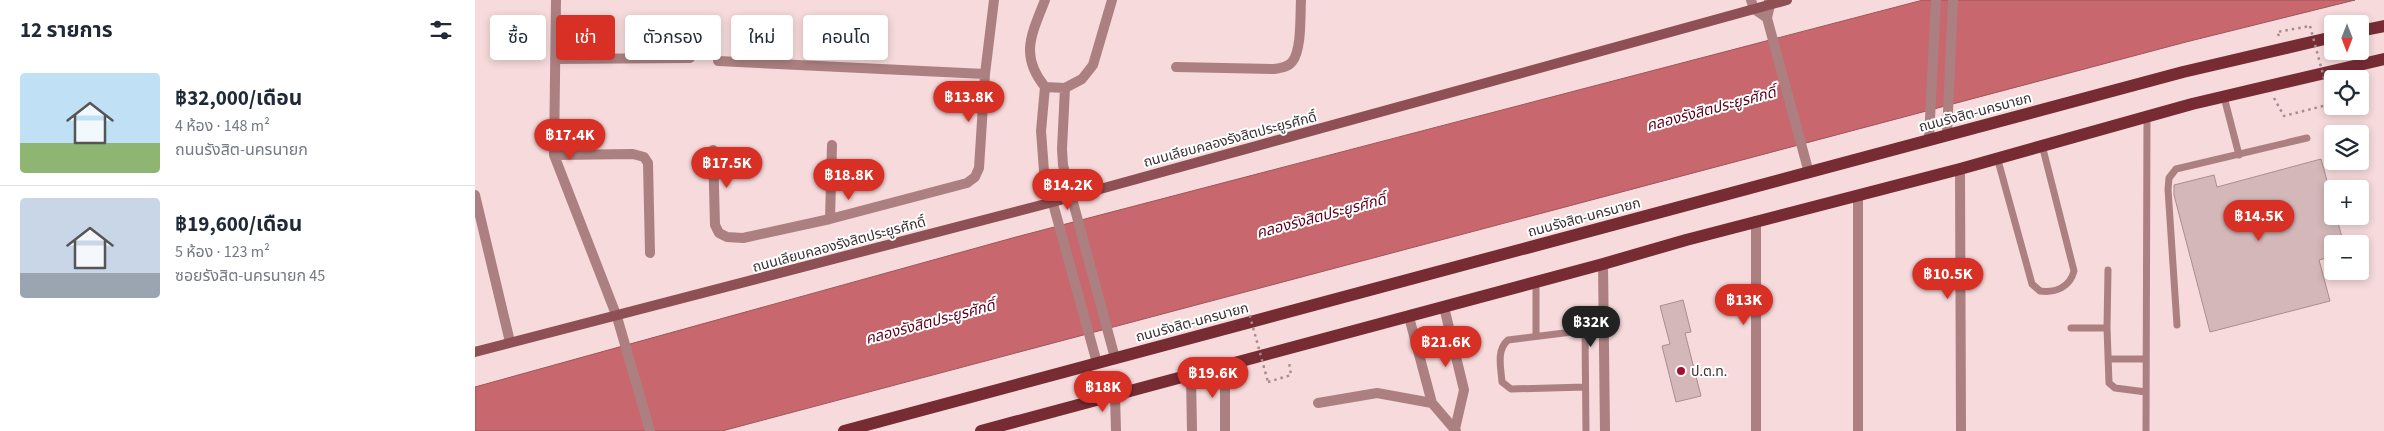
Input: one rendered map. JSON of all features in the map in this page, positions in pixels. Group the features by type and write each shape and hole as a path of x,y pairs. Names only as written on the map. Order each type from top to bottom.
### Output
{"main road":[{"path":"2369,29 2384,26"},
{"name":"ถนนรังสิต-นครนายก","path":"844,431 1809,173 1947,134 2183,72 2324,40"},
{"path":"981,431 1409,317 1756,221 1960,169 2147,116 2384,59"}],"street":[{"path":"556,0 555,155 617,317 651,431"},
{"path":"713,150 715,225 719,233 727,237 743,238 830,219 961,186 975,177 979,168 985,74 994,0"},
{"path":"1045,0 1031,35 1029,58 1036,75 1045,86 1041,148 1044,171 1097,363"},
{"path":"1045,86 1065,88 1082,78 1093,64 1111,0"},
{"path":"1176,67 1275,69 1292,63 1297,53 1301,0"},
{"name":"ถนนเลียบคลองรังสิตประยูรศักดิ์","path":"475,352 617,317 1053,202 1753,4 1787,0"},
{"path":"1929,139 1936,0"},
{"path":"1947,134 1953,0"},
{"path":"1769,2 1767,18 1809,173"},
{"path":"1753,4 1767,18"},
{"path":"555,59 625,58"},
{"path":"718,60 985,74"},
{"path":"1065,88 1062,149 1071,197 1115,358"},
{"path":"830,219 832,145"},
{"path":"555,155 633,154 644,157 648,163 650,253"},
{"path":"1960,169 1961,431"},
{"path":"475,195 510,342"},
{"path":"1858,195 1858,431"},
{"path":"1756,221 1756,431"},
{"path":"1603,264 1605,431"},
{"path":"1444,307 1465,390 1456,430"},
{"path":"1409,317 1432,403 1456,430"},
{"path":"1225,366 1225,431"},
{"path":"1191,375 1192,431"},
{"path":"1318,403 1377,393 1432,403"},
{"path":"1115,395 1116,431"}],"lane":[{"path":"2224,97 2239,155"},
{"path":"2146,431 2147,116"},
{"path":"2177,325 2168,189 2169,178 2176,169 2307,138"},
{"path":"1997,157 2032,284 2040,291 2048,292 2067,286 2072,279 2074,271 2042,145"},
{"path":"2108,270 2107,359 2109,383 2115,388 2146,392"},
{"path":"1535,282 1536,336"},
{"path":"1585,387 1511,389 1506,387 1502,382 1500,353 1502,345 1509,340 1604,328"},
{"path":"2071,328 2107,328"},
{"path":"1585,330 1586,431"},
{"path":"2107,359 2146,359"}],"path":[{"path":"2268,86 2284,116 2331,104 2310,26"},
{"path":"1248,309 1268,382 1291,375 1288,348"}],"water":[{"name":"คลองรังสิตประยูรศักดิ์","path":"1923,0 2355,0 2186,42 722,431 475,431 475,387 1016,237"}],"building":[{"path":"2321,159 2327,180 2324,180 2324,225 2339,225 2341,235 2324,235 2324,259 2319,260 2330,301 2210,332 2174,195 2174,185 2214,175 2217,187"},
{"name":"ป.ต.ท.","path":"1683,300 1691,332 1685,333 1701,396 1676,402 1662,346 1670,344 1660,306"}],"place":[{"name":"ป.ต.ท.","path":"1681,371"}]}
